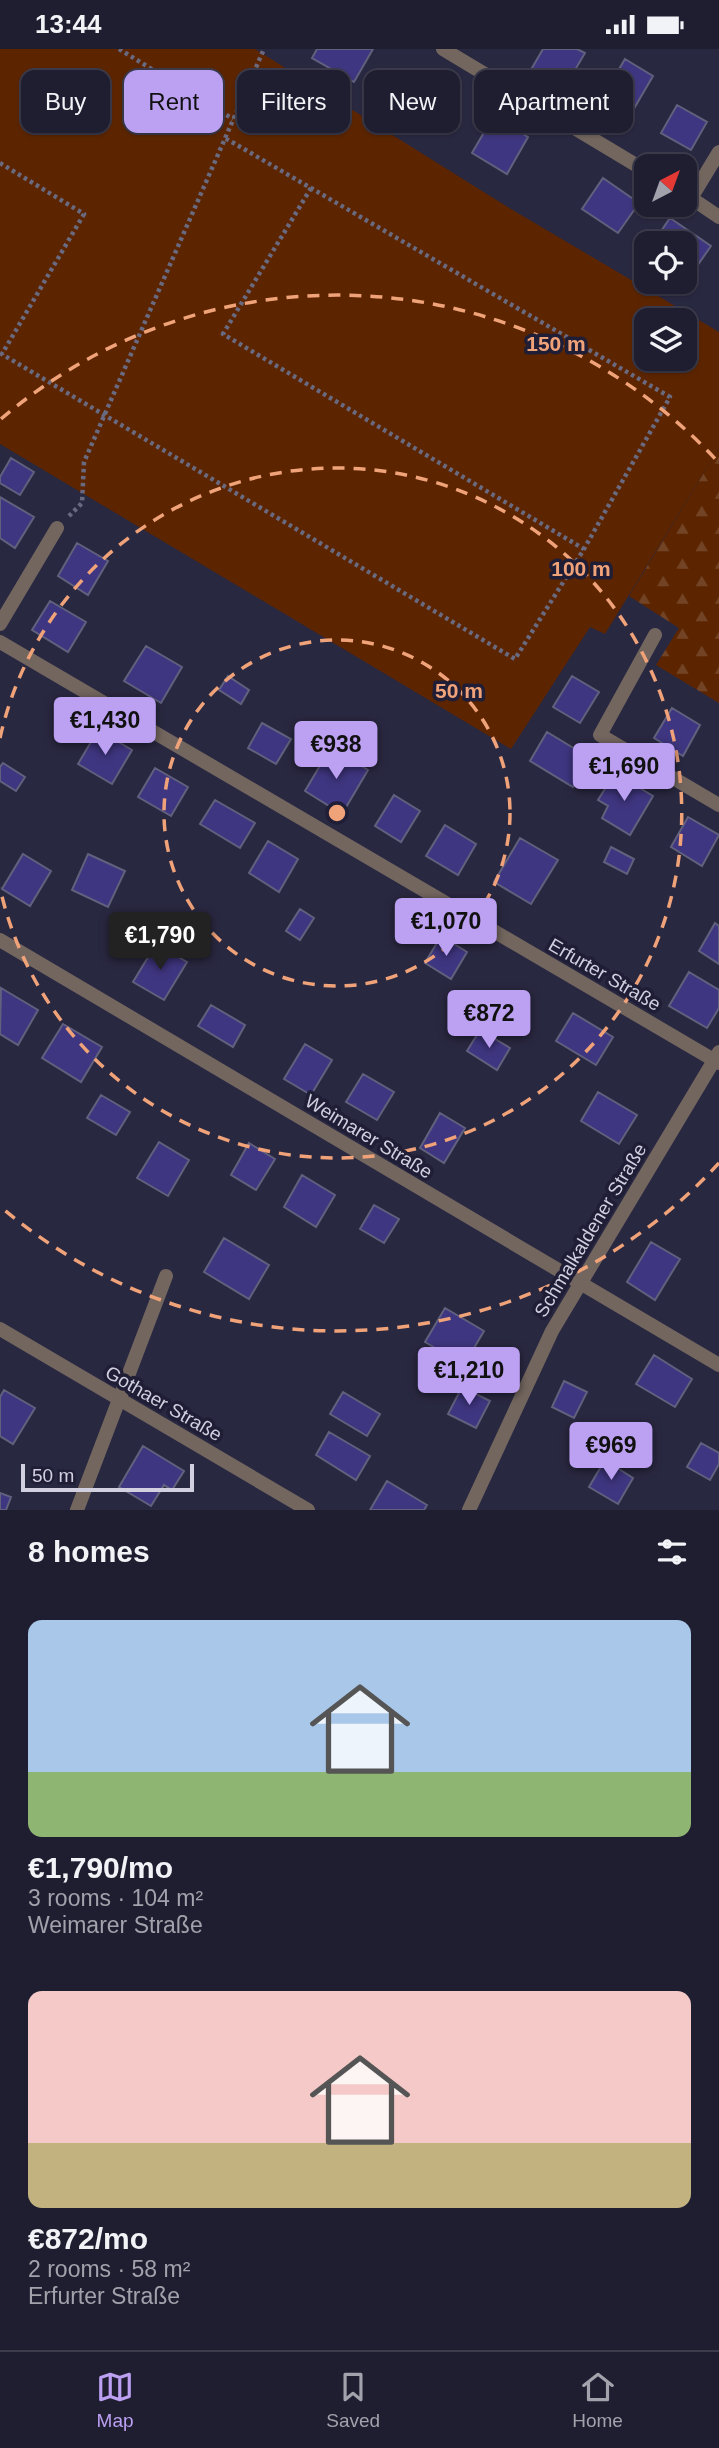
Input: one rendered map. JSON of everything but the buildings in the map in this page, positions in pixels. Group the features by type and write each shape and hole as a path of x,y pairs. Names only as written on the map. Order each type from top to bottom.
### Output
{"street":[{"path":"443,49 634,164"},
{"path":"697,183 719,152"},
{"path":"697,202 719,216"},
{"path":"0,624 57,528"},
{"path":"656,635 600,735 719,805"},
{"name":"Erfurter Straße","path":"0,642 717,1058"},
{"name":"Weimarer Straße","path":"0,940 719,1365"},
{"name":"Schmalkaldener Straße","path":"469,1510 552,1331 717,1058"},
{"path":"77,1510 166,1276"},
{"name":"Gothaer Straße","path":"0,1329 308,1510"}],"path":[{"path":"118,49 233,119"},
{"path":"57,528 82,503 84,462 264,49"},
{"path":"0,163 84,214 1,353 514,659 584,549 670,397 225,138"},
{"path":"311,188 223,334 584,549"}],"green space":[{"path":"0,49 255,49 289,70 237,70 237,133 350,133 350,108 364,117 364,133 389,133 634,282 634,294 655,294 678,308 634,308 634,371 697,371 697,319 719,332 719,448 605,634 590,627 511,749 0,444"},
{"path":"719,448 719,703 656,665 679,628 629,596"}]}
